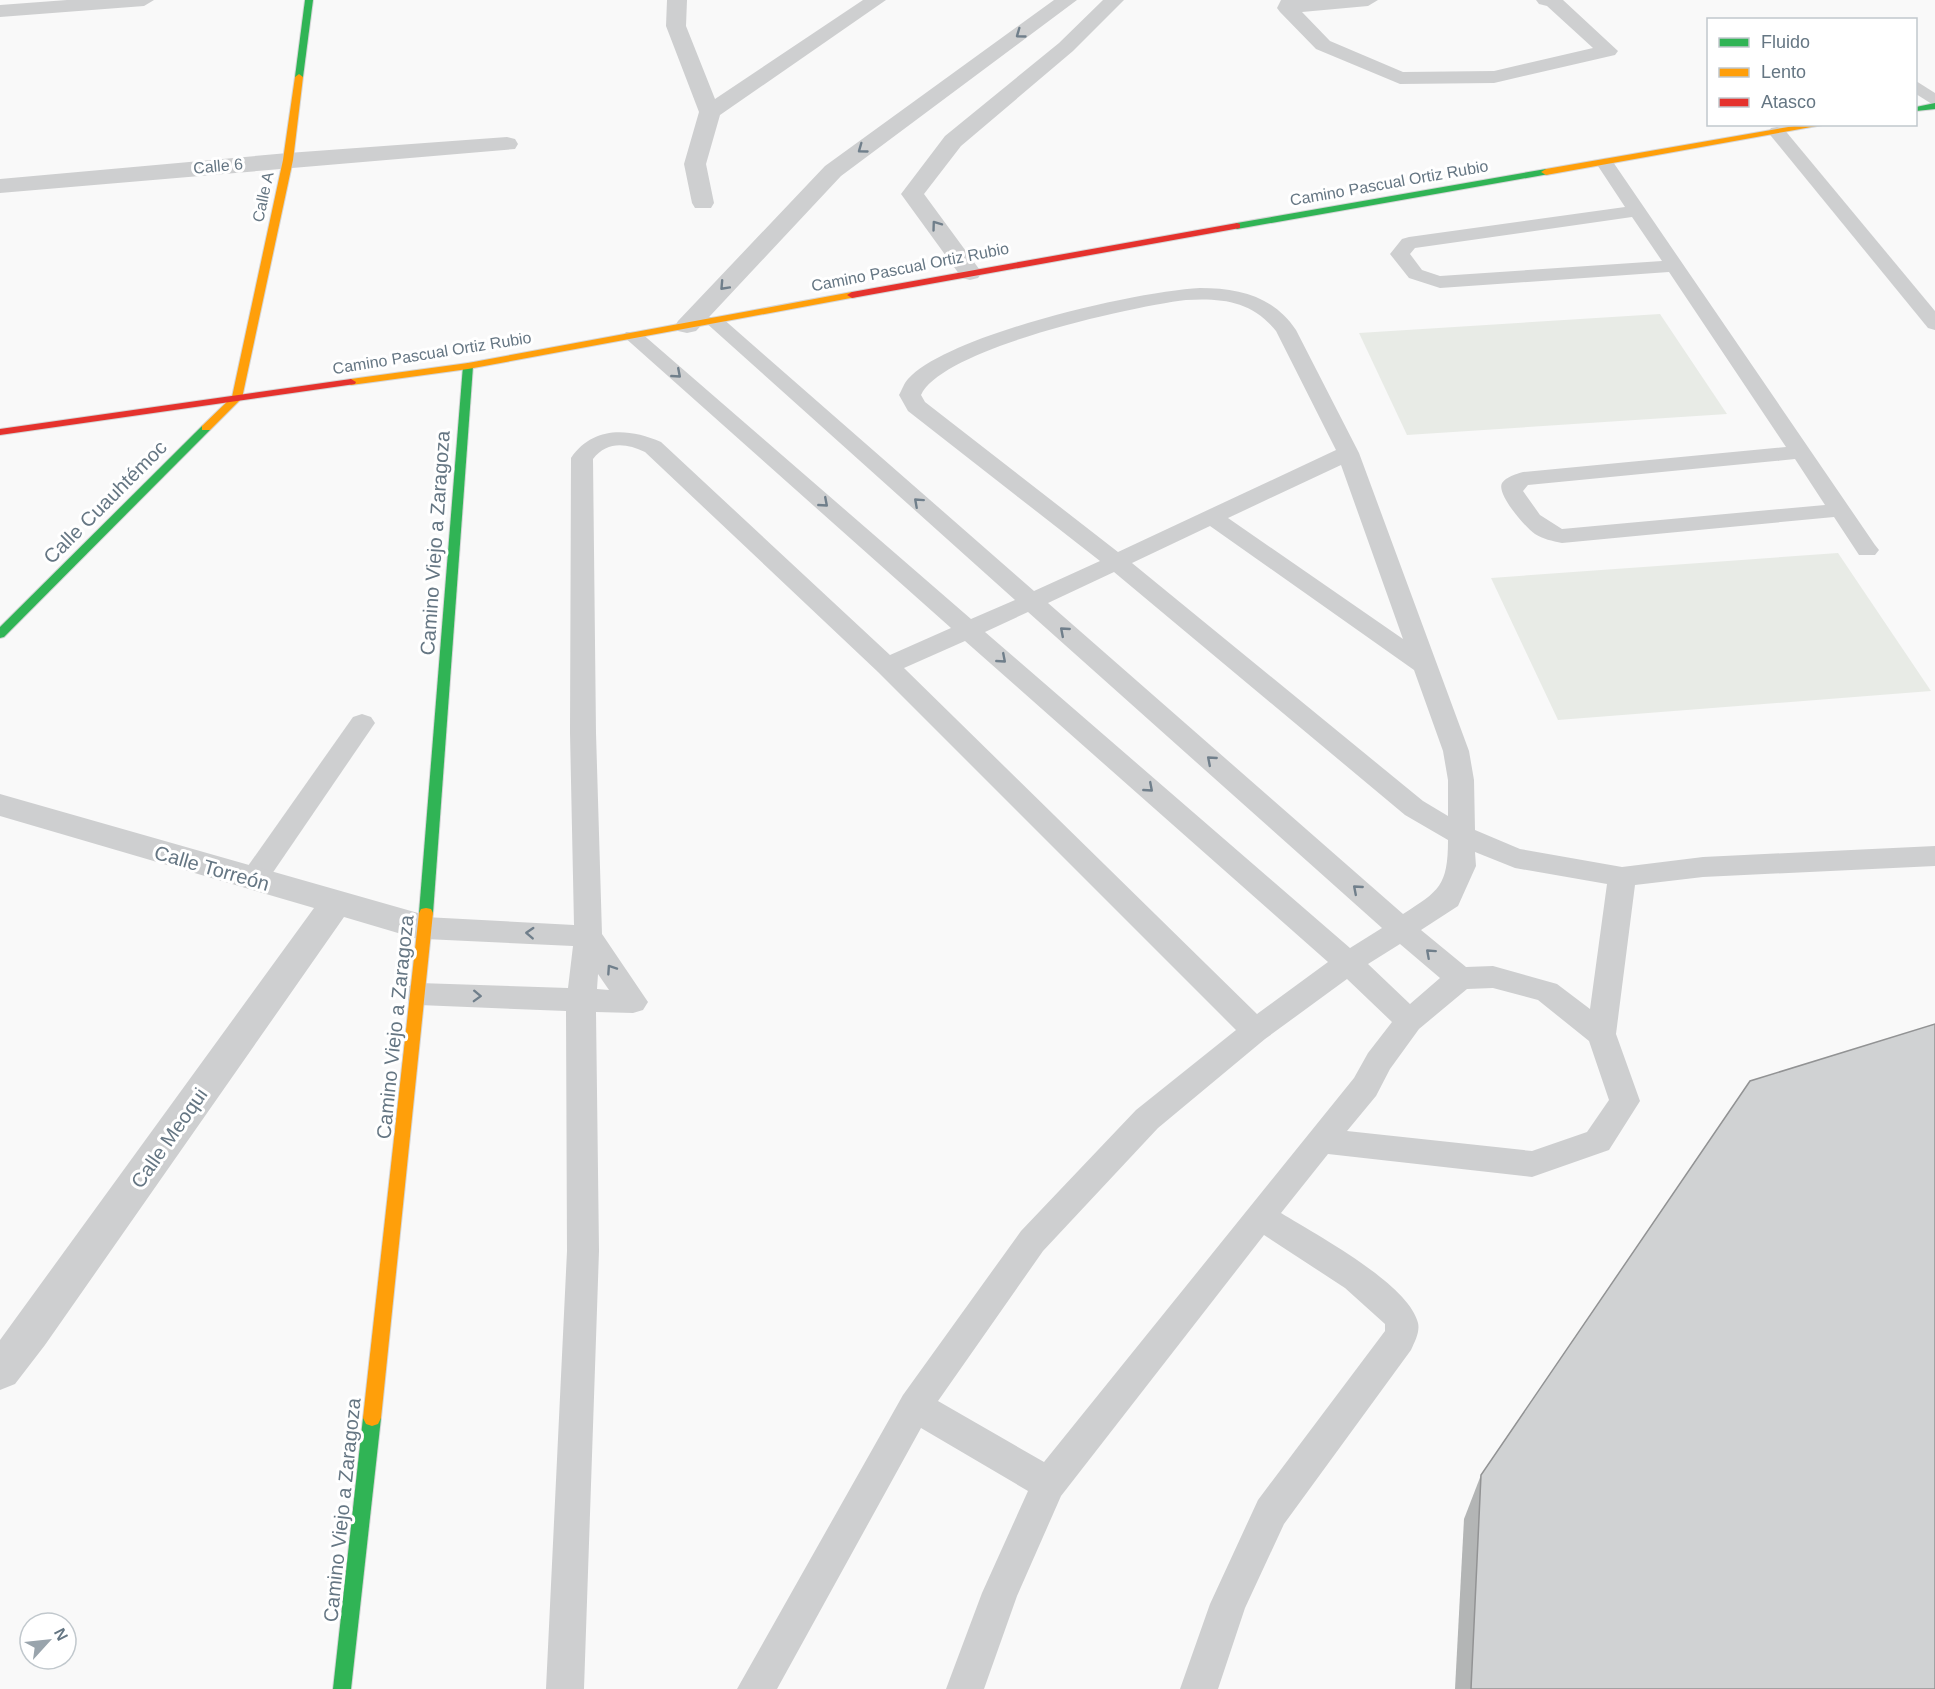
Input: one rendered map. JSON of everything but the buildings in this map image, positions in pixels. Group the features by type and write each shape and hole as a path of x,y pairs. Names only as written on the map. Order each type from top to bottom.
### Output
{"street":[{"path":"0,11 144,0"},
{"name":"Calle A","path":"237,398 288,160 309,0"},
{"path":"677,0 676,26 710,112 695,164 703,203"},
{"path":"710,112 876,0"},
{"path":"687,326 832,171 1067,0"},
{"path":"970,273 912,194 953,141 1066,48 1114,0"},
{"path":"1289,4 1368,0"},
{"path":"1289,4 1323,45 1400,78 1494,77 1608,51 1553,1 1546,0"},
{"path":"1917,109 1935,106"},
{"name":"Camino Pascual Ortiz Rubio","path":"0,432 468,366 970,273 1812,126"},
{"name":"Calle 6","path":"0,186 288,160 507,144"},
{"name":"Camino Viejo a Zaragoza","path":"342,1689 425,928 468,366"},
{"name":"Calle Cuauhtémoc","path":"0,634 237,398"},
{"name":"Calle Torreón","path":"0,805 425,928"},
{"name":"Calle Meoqui","path":"0,1371 31,1332 336,903"}],"lane":[{"path":"1917,87 1935,101"},
{"path":"1777,132 1935,324"},
{"path":"1605,163 1868,550"},
{"path":"1638,211 1409,243 1401,254 1408,270 1420,278 1440,282 1675,266"},
{"path":"756,1689 915,1406 1032,1241 1147,1119 1255,1031 1348,963 1448,899 1462,866 1460,835 1461,780 1456,752 1348,453 1286,330 1263,306 1235,297 1209,295 1147,300 1039,328 977,348 934,369 916,383 910,395 916,406 1116,562 1414,808 1460,835 1515,858 1622,877 1703,867 1935,856"},
{"path":"714,321 1460,978"},
{"path":"633,336 1348,963 1409,1021"},
{"path":"565,1689 583,1251 581,1001 588,936 583,732 582,458 588,448 618,437 634,438 653,447 887,666 1255,1031"},
{"path":"1801,452 1522,479 1512,485 1512,490 1533,521 1552,535 1562,536 1840,510"},
{"path":"887,666 1031,602 1348,453"},
{"path":"1212,517 1425,666"},
{"path":"253,880 362,723"},
{"path":"1322,1141 1532,1164 1599,1141 1625,1101 1601,1034 1622,877"},
{"path":"425,928 588,936"},
{"path":"418,994 633,1002 588,936"},
{"path":"965,1689 1000,1593 1049,1484 1260,1216 1365,1087 1379,1061 1409,1021 1460,978 1493,977 1547,992 1601,1034"},
{"path":"1199,1689 1228,1604 1271,1512 1399,1340 1402,1331 1401,1320 1392,1307 1371,1289 1260,1216"},
{"path":"915,1406 1049,1484"}],"shaded area":[{"path":"1660,314 1727,414 1407,435 1359,333"},
{"path":"1838,553 1931,691 1558,720 1491,578"}],"traffic: fast":[{"path":"299,77 309,0"},
{"path":"1917,109 1935,106"},
{"path":"1237,226 1546,172"},
{"path":"426,913 468,366"},
{"path":"0,634 206,428"},
{"path":"342,1689 372,1418"}],"traffic: slow":[{"path":"206,428 237,398 288,160 299,77"},
{"path":"1546,172 1812,126"},
{"path":"351,382 468,366 852,295"},
{"path":"372,1418 426,913"}],"traffic: jam":[{"path":"852,295 1237,226"},
{"path":"0,432 351,382"}]}
